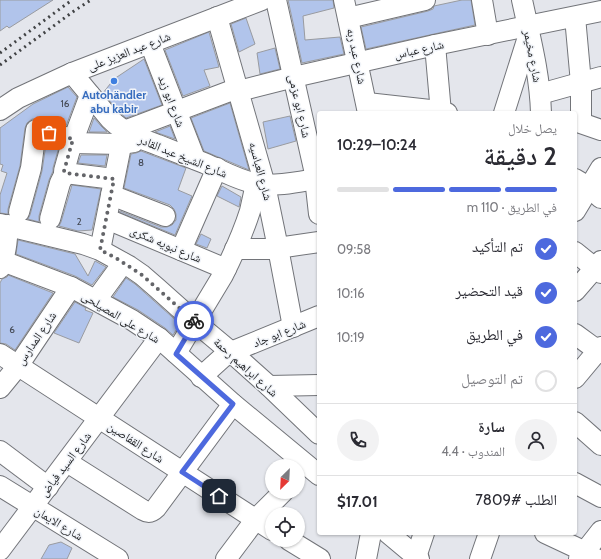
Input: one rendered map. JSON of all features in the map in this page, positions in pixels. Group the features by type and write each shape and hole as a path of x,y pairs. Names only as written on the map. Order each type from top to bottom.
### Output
{"street":[{"name":"شارع عبد العزيز على","path":"0,110 18,98 72,73 262,0"},
{"name":"شارع ابو عزمى","path":"276,0 317,179"},
{"path":"346,9 422,0"},
{"path":"482,0 488,35"},
{"name":"شارع مخيمر","path":"522,0 542,108"},
{"name":"شارع عبد ربه","path":"346,9 368,108"},
{"name":"شارع عباس","path":"123,138 176,112 239,90 435,45 488,35 528,30 575,17 601,12"},
{"name":"شارع العباسيه","path":"217,17 239,90 278,248 293,327"},
{"path":"575,17 581,82 578,121 601,130"},
{"path":"505,111 528,30"},
{"name":"شارع ابو زيد","path":"150,43 195,159"},
{"path":"435,45 443,111"},
{"name":"شارع الشيخ عبد القادر","path":"72,73 116,126 123,138 131,135 195,159 239,179 261,184 284,184 317,179"},
{"path":"542,108 581,82 601,77"},
{"path":"50,219 73,141 90,95"},
{"path":"368,108 413,111"},
{"path":"1,263 9,220 31,168 36,130 73,141 123,138 100,250"},
{"path":"31,168 64,174 113,187 165,216"},
{"path":"181,250 217,168"},
{"path":"577,207 601,168"},
{"path":"176,354 226,269 261,184"},
{"name":"شارع نبويه شكرى","path":"107,219 226,269"},
{"name":"شارع ابراهيم رحمة","path":"9,220 100,250 142,275 269,386 317,432"},
{"path":"235,249 278,248 317,242"},
{"path":"577,253 599,267 577,289"},
{"name":"شارع على المصيلحى","path":"1,263 71,287 132,320 159,338 308,472"},
{"path":"96,300 123,263"},
{"name":"شارع المدارس","path":"0,388 18,366 71,287"},
{"name":"شارع ابو جاد","path":"202,377 222,358 231,352 317,317"},
{"path":"577,335 600,350 577,376"},
{"name":"شارع السيد فياض","path":"0,550 159,338"},
{"name":"شارع القفاصين","path":"0,354 264,524"},
{"path":"269,386 317,385"},
{"path":"67,462 146,512 150,512 156,508 233,404"},
{"path":"577,424 601,445"},
{"path":"0,451 48,487"},
{"path":"577,484 601,497"},
{"name":"شارع الايمان","path":"0,486 118,559"},
{"path":"226,559 264,524 279,499"},
{"path":"548,535 587,557 601,531"},
{"path":"366,559 371,535"},
{"path":"390,535 418,558 424,535"},
{"path":"480,559 488,535"},
{"path":"300,547 320,559"}],"building":[{"path":"0,0 53,0 9,28 7,26 0,31"},
{"path":"288,0 333,0 334,8 303,16 305,40 340,37 344,54 302,63"},
{"path":"462,0 471,0 475,25 366,49 361,27 428,11 433,9 434,6"},
{"path":"246,18 255,44 239,52 231,24"},
{"path":"209,32 219,67 204,70 210,86 183,96 165,50"},
{"path":"275,48 280,69 260,74 257,53"},
{"path":"144,59 162,105 126,118 103,93 114,79"},
{"path":"68,87 77,97 66,126 38,119 32,119 27,123 20,166 8,209 8,214 0,213 0,195 7,173 1,171 3,165 0,164 0,128 33,104"},
{"path":"230,103 249,170 204,151 191,118"},
{"path":"290,116 296,141 268,149 263,122"},
{"path":"94,118 101,126 107,132 89,132"},
{"path":"170,126 175,139 155,132"},
{"path":"46,144 59,147 39,216 39,222 28,219 42,171"},
{"path":"141,151 186,168 178,190 192,196 175,235 119,212 120,211 161,227 172,225 176,220 174,209 170,205 124,188 131,154"},
{"path":"81,155 107,155 105,166 78,163"},
{"path":"72,185 101,189 92,230 78,231 59,226"},
{"path":"222,186 241,197 239,207 217,196"},
{"path":"201,234 211,239 207,248 196,244"},
{"path":"18,240 75,254 88,276 95,261 106,267 92,285 75,276 16,254"},
{"path":"8,275 53,293 15,350 6,344 0,343 0,283 2,279"},
{"path":"126,278 135,284 180,324 173,335 138,310 113,297"},
{"path":"75,302 86,308 85,310 93,313 79,343 54,333"},
{"path":"61,542 72,548 67,559 41,559 49,545"}],"railway":[{"path":"0,53 72,0"},
{"path":"0,65 91,0"}],"way so far":[{"path":"49,133 73,139 64,171 65,173 114,179 100,250 116,258 142,275 194,321"}],"place":[{"name":"Autohändler abu kabir","path":"114,81"}],"route":[{"path":"194,321 195,322 176,354 233,404 182,472 219,496"}]}
